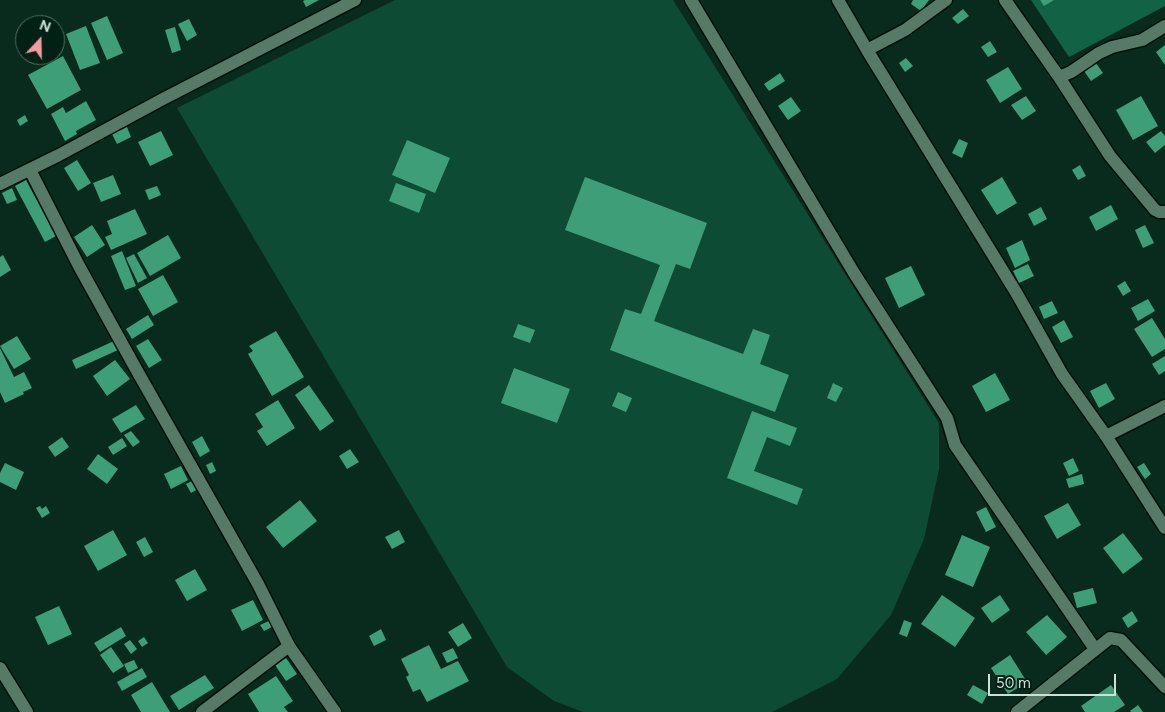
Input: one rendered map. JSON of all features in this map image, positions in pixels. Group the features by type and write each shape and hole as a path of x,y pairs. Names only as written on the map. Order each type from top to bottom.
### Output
{"street":[{"path":"0,184 355,0"},
{"path":"691,0 854,273 947,418 955,445 1095,649"},
{"path":"838,0 1017,294 1062,374 1106,436 1165,528"},
{"path":"867,50 905,30 946,0"},
{"path":"1005,0 1122,172 1154,210 1165,212"},
{"path":"1059,77 1071,72 1099,53 1112,47 1142,40 1165,26"},
{"path":"30,170 79,266 258,584 289,646 334,712"},
{"path":"1106,436 1165,406"},
{"path":"1017,712 1110,638 1121,640 1165,686"},
{"path":"202,712 289,646"},
{"path":"0,668 27,712"}],"green space":[{"path":"395,0 673,0 939,423 939,469 924,539 891,615 837,679 772,712 583,712 554,701 507,667 177,108"},
{"path":"1031,0 1165,0 1165,6 1069,57"}],"building":[{"path":"319,0 306,7 303,1"},
{"path":"913,0 929,0 921,11 911,4"},
{"path":"1040,0 1054,0 1044,6"},
{"path":"963,9 969,16 958,24 952,18"},
{"path":"107,16 123,53 107,60 91,23"},
{"path":"189,19 197,35 187,41 178,24"},
{"path":"86,26 100,63 80,70 66,34"},
{"path":"175,27 181,50 172,53 165,30"},
{"path":"990,41 997,52 988,57 981,47"},
{"path":"1165,45 1165,65 1156,52"},
{"path":"906,58 913,66 905,72 899,63"},
{"path":"65,60 81,90 47,109 28,75 46,65 65,65"},
{"path":"1096,63 1103,73 1091,81 1084,71"},
{"path":"1008,67 1022,89 1000,103 986,80"},
{"path":"780,73 785,81 769,91 764,84"},
{"path":"1026,96 1036,111 1022,120 1011,105"},
{"path":"1141,96 1158,126 1133,140 1116,110"},
{"path":"791,97 801,111 788,120 778,106"},
{"path":"86,101 96,120 76,131 77,134 65,141 51,114 63,107 66,113"},
{"path":"25,115 28,121 20,126 17,120"},
{"path":"127,127 131,137 117,144 112,134"},
{"path":"161,131 173,155 150,166 138,142"},
{"path":"1161,131 1165,136 1165,145 1155,153 1146,142"},
{"path":"959,139 968,143 962,158 952,153"},
{"path":"407,140 450,158 435,193 392,175"},
{"path":"77,160 91,183 78,191 64,168"},
{"path":"1080,165 1086,176 1078,180 1072,170"},
{"path":"113,175 121,194 101,202 93,183"},
{"path":"585,177 707,223 690,269 676,264 654,321 743,354 753,329 770,335 760,364 789,375 775,412 610,350 625,309 641,314 660,265 565,230"},
{"path":"1002,177 1017,203 997,215 981,190"},
{"path":"26,180 56,236 45,242 15,186"},
{"path":"396,183 426,194 419,213 389,201"},
{"path":"157,186 161,195 149,200 145,190"},
{"path":"12,188 17,200 7,204 2,193"},
{"path":"1111,205 1118,219 1096,231 1089,217"},
{"path":"1041,207 1047,219 1034,226 1028,214"},
{"path":"135,209 147,234 111,250 105,237 112,234 107,221"},
{"path":"92,225 105,245 87,257 74,237"},
{"path":"1145,225 1154,243 1143,248 1135,230"},
{"path":"168,235 181,258 150,276 137,253"},
{"path":"1022,240 1030,260 1015,268 1006,248"},
{"path":"122,251 136,286 125,290 111,256"},
{"path":"134,254 147,278 138,283 126,258"},
{"path":"3,255 11,270 0,277 0,257"},
{"path":"1028,264 1034,276 1019,283 1013,271"},
{"path":"911,266 925,295 899,308 885,278"},
{"path":"163,275 178,302 153,316 138,289"},
{"path":"1125,281 1131,291 1123,296 1117,286"},
{"path":"1148,299 1155,311 1138,321 1131,308"},
{"path":"1052,301 1058,313 1044,319 1039,307"},
{"path":"148,315 154,325 132,339 126,329"},
{"path":"1152,318 1165,339 1165,349 1152,357 1134,329"},
{"path":"1064,320 1073,337 1061,343 1052,327"},
{"path":"518,324 535,330 530,343 513,337"},
{"path":"276,331 304,377 272,396 248,354 253,351 249,346"},
{"path":"17,336 31,359 14,369 0,346"},
{"path":"148,339 162,360 149,368 136,346"},
{"path":"114,341 118,350 76,369 72,360"},
{"path":"0,348 14,377 24,372 32,388 5,403 0,392"},
{"path":"1165,356 1165,371 1159,375 1152,364"},
{"path":"115,360 130,379 107,396 93,376"},
{"path":"514,368 570,389 557,423 501,403"},
{"path":"995,373 1010,400 986,412 972,386"},
{"path":"833,383 843,388 836,402 827,398"},
{"path":"1106,383 1115,399 1099,408 1090,391"},
{"path":"309,385 334,421 320,431 295,395"},
{"path":"618,392 632,398 626,412 612,406"},
{"path":"278,400 295,428 267,446 257,431 263,427 255,414"},
{"path":"136,405 145,419 121,433 112,419"},
{"path":"752,411 797,428 790,446 767,437 754,471 803,489 797,505 727,478"},
{"path":"131,431 140,442 133,447 124,435"},
{"path":"202,436 210,451 200,457 192,442"},
{"path":"62,437 69,447 55,457 48,447"},
{"path":"122,438 127,446 113,455 108,447"},
{"path":"350,449 359,462 347,469 339,456"},
{"path":"98,454 118,469 107,484 87,469"},
{"path":"1073,458 1079,471 1069,476 1063,463"},
{"path":"212,462 216,471 210,474 206,465"},
{"path":"5,463 24,472 16,490 0,482 0,473"},
{"path":"1144,463 1151,474 1145,479 1137,467"},
{"path":"181,466 188,480 171,489 164,474"},
{"path":"1082,474 1084,484 1069,488 1066,479"},
{"path":"194,480 198,489 191,493 186,484"},
{"path":"300,500 317,521 283,548 266,527"},
{"path":"1068,503 1081,525 1057,539 1044,516"},
{"path":"40,506 42,509 46,506 50,513 42,518 36,508"},
{"path":"986,507 996,527 986,532 976,512"},
{"path":"113,530 127,555 98,571 84,546"},
{"path":"399,530 405,542 392,549 385,537"},
{"path":"1123,533 1143,559 1123,574 1103,548"},
{"path":"962,535 990,547 973,587 945,575"},
{"path":"145,537 153,552 144,557 136,542"},
{"path":"195,569 207,590 187,601 175,580"},
{"path":"1093,588 1097,603 1077,608 1073,593"},
{"path":"942,595 975,618 955,647 921,624"},
{"path":"1000,595 1010,610 992,623 981,608"},
{"path":"253,600 263,620 242,631 231,610"},
{"path":"59,606 72,634 48,645 35,617"},
{"path":"1132,611 1138,621 1128,628 1122,618"},
{"path":"1047,615 1067,637 1046,655 1026,632"},
{"path":"271,620 274,626 264,631 260,625"},
{"path":"904,620 912,623 907,637 899,634"},
{"path":"463,623 472,638 458,647 448,632"},
{"path":"121,627 126,636 100,652 94,643"},
{"path":"381,629 386,640 374,646 369,636"},
{"path":"144,637 148,643 142,647 138,641"},
{"path":"130,640 137,649 131,654 124,644"},
{"path":"429,645 441,669 458,661 469,681 427,702 420,689 413,692 406,677 409,675 401,659"},
{"path":"111,647 124,666 113,673 100,655"},
{"path":"453,648 458,658 447,663 442,653"},
{"path":"1010,655 1027,682 1008,694 991,668"},
{"path":"286,658 297,674 286,681 275,665"},
{"path":"134,660 138,668 128,673 124,664"},
{"path":"142,668 147,677 122,691 117,682"},
{"path":"205,675 214,688 179,710 170,696"},
{"path":"276,676 293,701 284,707 288,712 259,712 248,694"},
{"path":"152,682 170,712 141,712 131,695"},
{"path":"973,685 988,693 982,704 967,695"},
{"path":"1111,685 1125,705 1114,712 1085,712 1081,706"},
{"path":"1138,705 1143,712 1130,711"}]}
